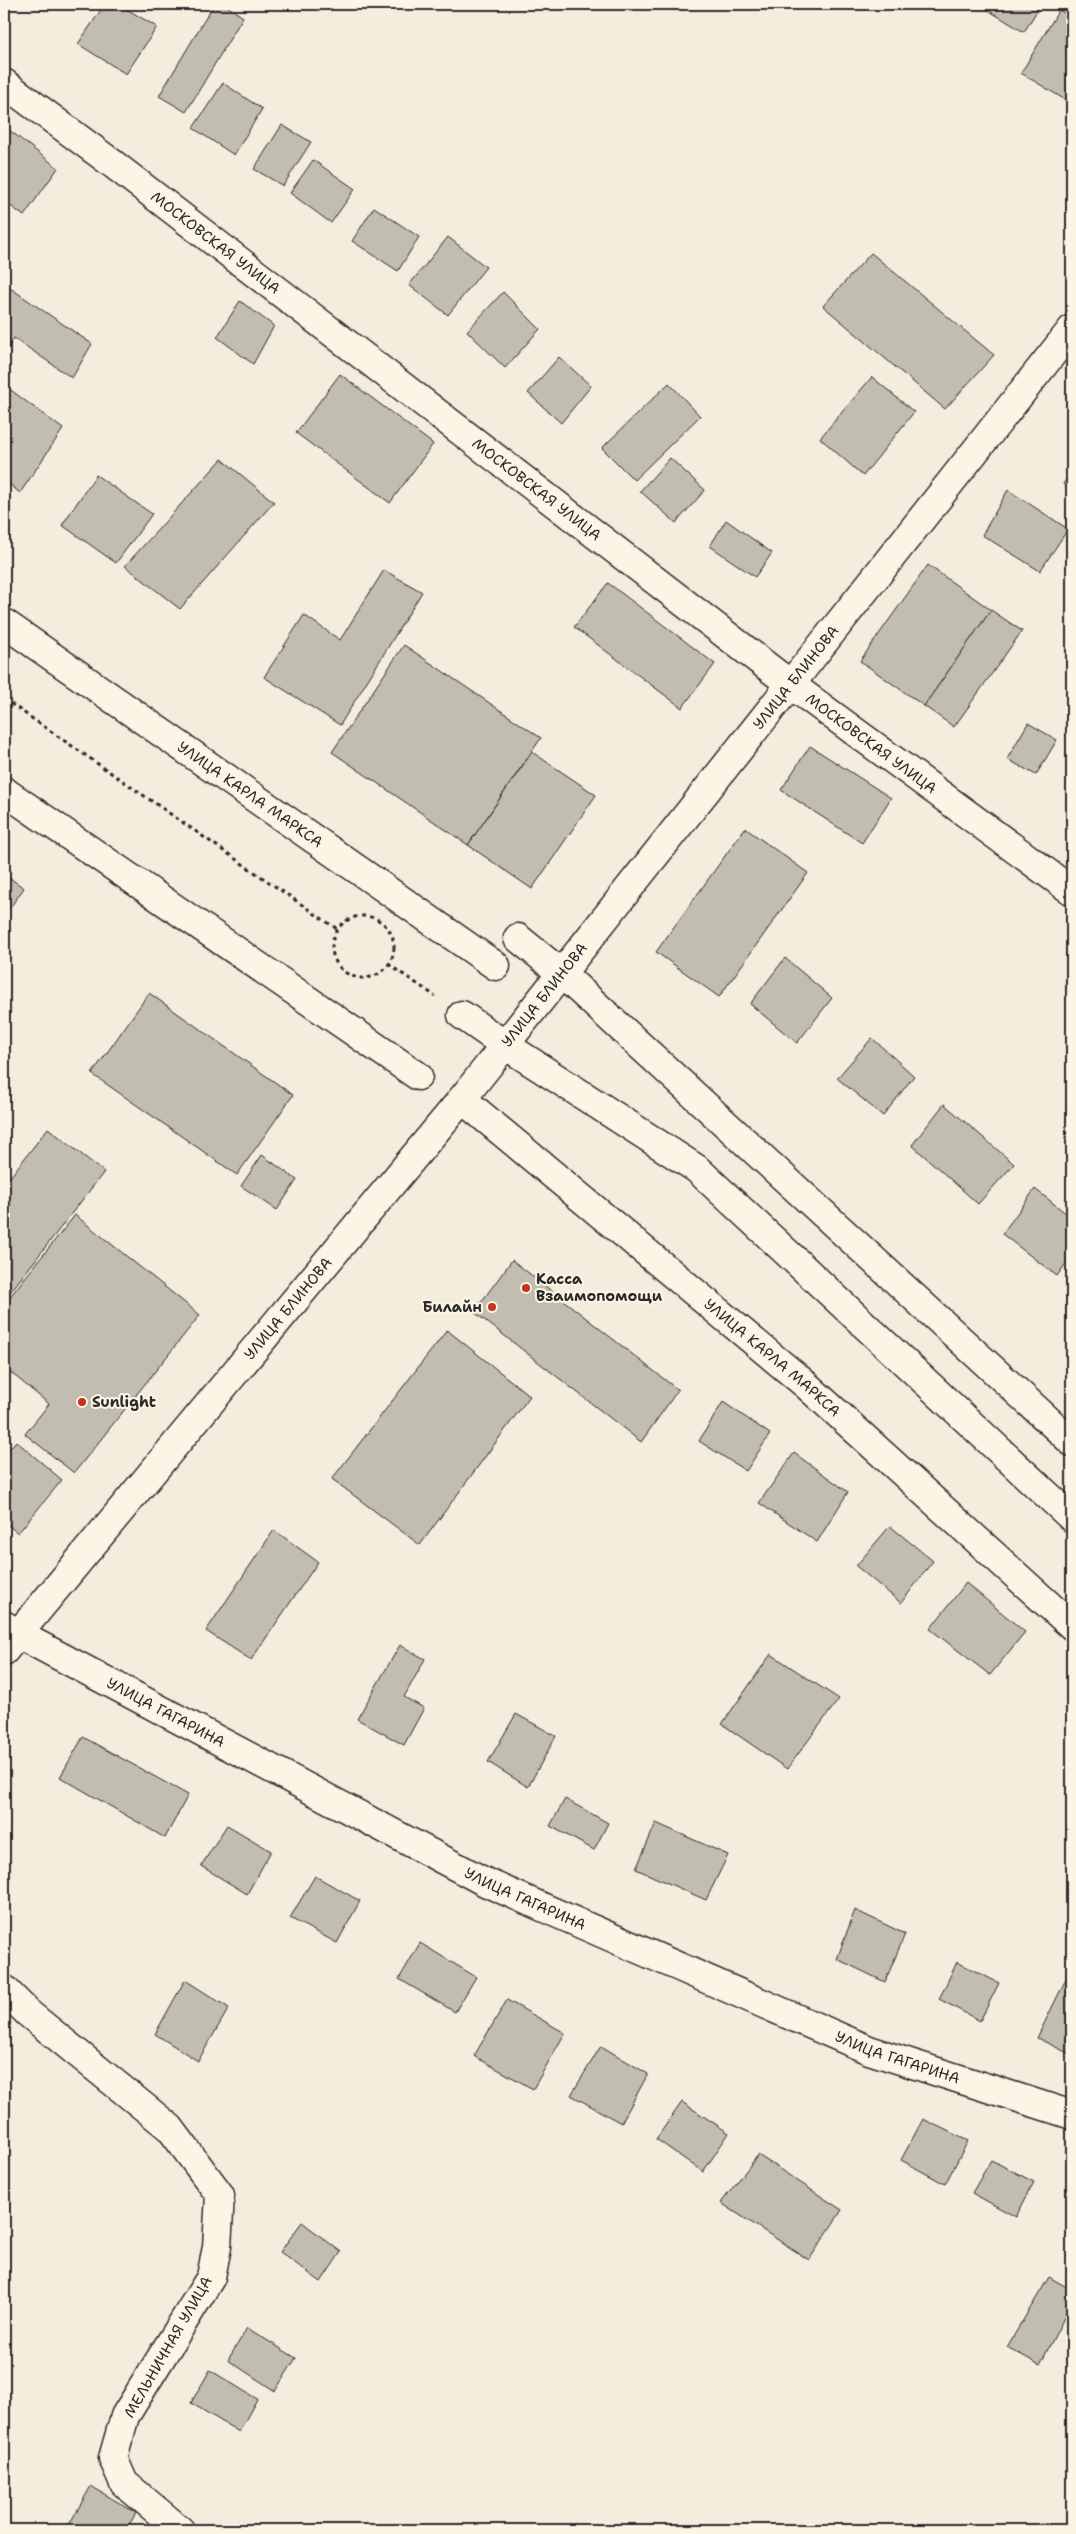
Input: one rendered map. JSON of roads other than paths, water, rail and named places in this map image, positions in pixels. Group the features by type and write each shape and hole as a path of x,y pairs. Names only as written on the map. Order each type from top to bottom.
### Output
{"street":[{"name":"МОСКОВСКАЯ УЛИЦА","path":"4,83 113,164 790,684 1072,891"},
{"name":"УЛИЦА БЛИНОВА","path":"8,1637 462,1099 1072,329"},
{"name":"УЛИЦА КАРЛА МАРКСА","path":"4,624 496,966"},
{"path":"4,791 418,1076"},
{"path":"518,938 561,973 1072,1442"},
{"path":"462,1015 505,1045 697,1169 1072,1518"},
{"name":"УЛИЦА КАРЛА МАРКСА","path":"462,1099 805,1384 1072,1626"},
{"name":"УЛИЦА ГАГАРИНА","path":"8,1637 485,1882 869,2050 1072,2115"},
{"name":"МЕЛЬНИЧНАЯ УЛИЦА","path":"4,1989 28,2013 170,2128 220,2195 217,2247 211,2277 125,2416 113,2458 124,2483 180,2530"}],"place":[{"name":"Касса Взаимопомощи","path":"526,1288"},
{"name":"Билайн","path":"492,1307"},
{"name":"Sunlight","path":"82,1402"}]}
